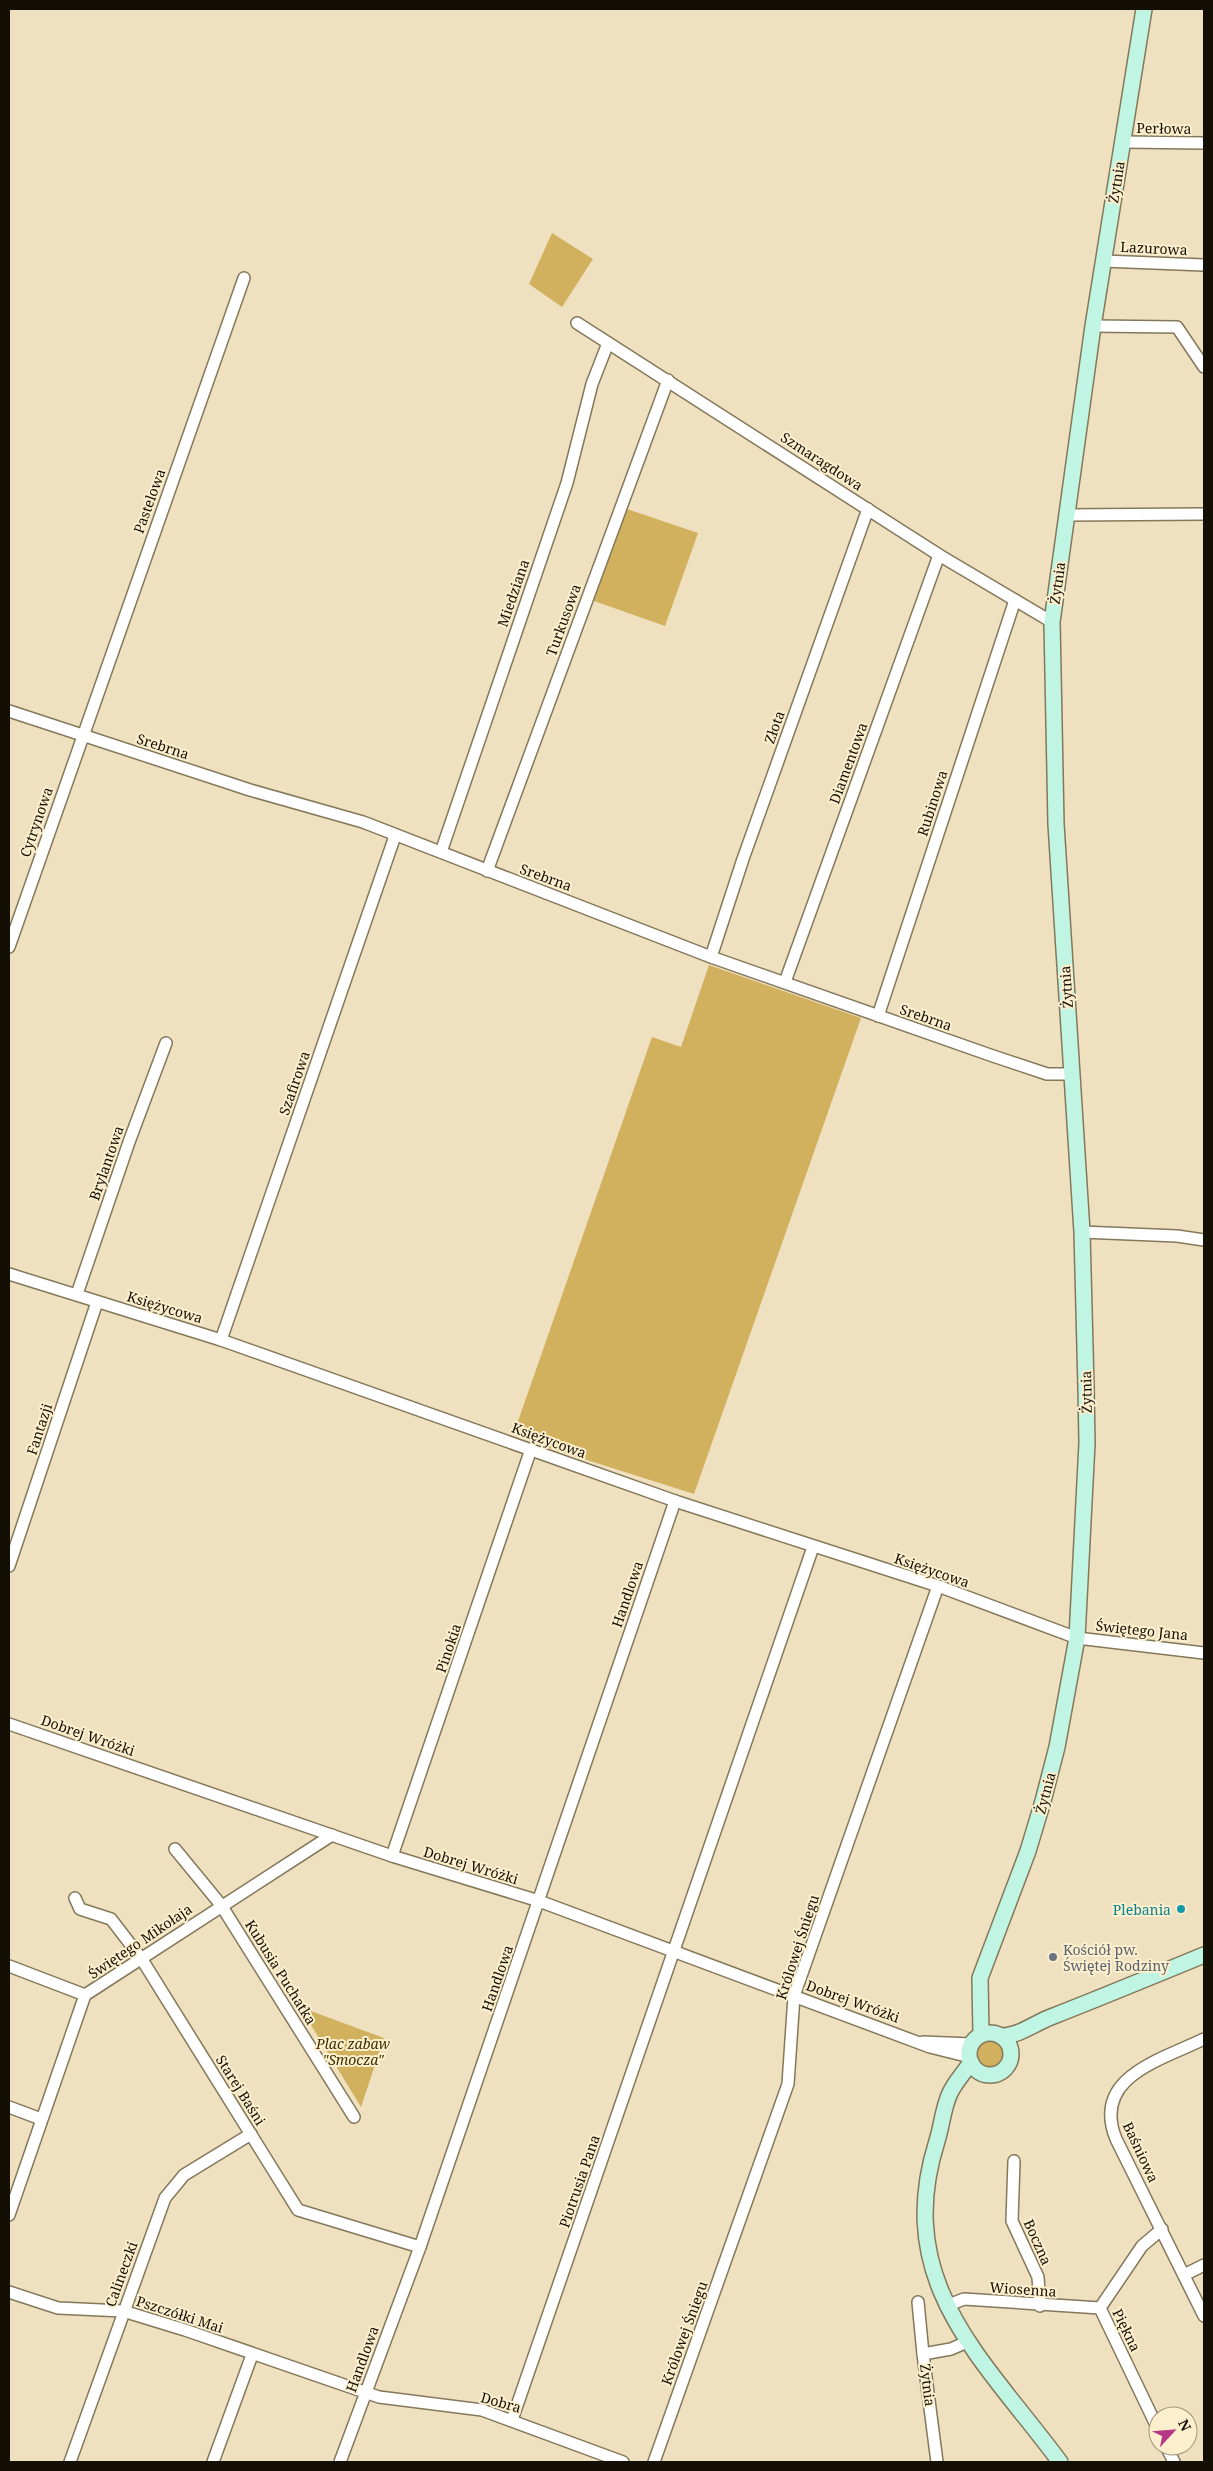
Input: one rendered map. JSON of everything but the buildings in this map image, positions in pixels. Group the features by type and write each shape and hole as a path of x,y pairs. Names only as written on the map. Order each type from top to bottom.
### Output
{"street":[{"name":"Żytnia","path":"973,2050 981,1972 988,1959 1028,1851 1043,1801 1057,1747 1077,1638 1088,1443 1082,1232 1056,824 1052,622 1093,326 1144,9"},
{"name":"Perłowa","path":"1123,142 1204,144"},
{"name":"Lazurowa","path":"1103,261 1204,266"},
{"name":"Pastelowa","path":"82,735 244,278"},
{"name":"Szmaragdowa","path":"577,323 939,555 1052,622"},
{"path":"1093,326 1177,327 1204,367"},
{"name":"Miedziana","path":"441,852 567,483 592,384 608,343"},
{"name":"Turkusowa","path":"488,871 668,380"},
{"name":"Złota","path":"711,957 743,859 868,509"},
{"path":"1066,515 1204,514"},
{"name":"Diamentowa","path":"785,982 939,555"},
{"name":"Rubinowa","path":"878,1016 1015,600"},
{"name":"Srebrna","path":"9,711 250,790 363,822 711,957 1047,1074 1072,1074"},
{"name":"Cytrynowa","path":"9,947 82,735"},
{"name":"Szafirowa","path":"221,1340 395,836"},
{"name":"Brylantowa","path":"77,1294 129,1142 166,1043"},
{"path":"1082,1232 1177,1236 1204,1240"},
{"name":"Księżycowa","path":"9,1274 221,1340 675,1500 938,1586 1077,1638"},
{"name":"Fantazji","path":"9,1566 97,1302"},
{"name":"Pinokia","path":"392,1856 531,1449"},
{"name":"Handlowa","path":"340,2462 420,2247 675,1500"},
{"name":"Piotrusia Pana","path":"512,2420 813,1546"},
{"name":"Królowej Śniegu","path":"654,2462 788,2084 794,1996 938,1586"},
{"name":"Świętego Jana","path":"1077,1638 1204,1652"},
{"name":"Dobrej Wróżki","path":"9,1724 392,1856 539,1902 939,2050 973,2050"},
{"name":"Świętego Mikołaja","path":"9,2215 85,1995 221,1905 332,1835"},
{"name":"Kubusia Puchatka","path":"175,1849 221,1905 354,2117"},
{"name":"Starej Baśni","path":"75,1898 80,1909 111,1919 141,1958 298,2210 420,2247"},
{"path":"1060,2462 968,2342 946,2306 934,2275 925,2222 926,2186 950,2093 973,2050 999,2035 1014,2034 1037,2022 1071,2010 1204,1955"},
{"name":"Żytnia","path":"988,1959 988,1997 991,2018 999,2035"},
{"path":"9,1966 85,1995"},
{"path":"1011,2055 1023,2041 1071,2010"},
{"path":"941,2130 968,2082 983,2073 996,2074 1002,2072 1010,2062 1009,2044 999,2035"},
{"name":"Baśniowa","path":"1204,2039 1131,2076 1119,2087 1112,2102 1110,2118 1114,2134 1204,2316"},
{"path":"973,2050 983,2073"},
{"path":"9,2107 41,2120"},
{"name":"Calineczki","path":"70,2462 165,2198 174,2184 184,2175 251,2134"},
{"name":"Boczna","path":"1014,2161 1012,2221 1038,2277 1040,2306"},
{"name":"Piękna","path":"1148,2407 1100,2308 1142,2246 1162,2229"},
{"path":"1184,2275 1204,2266"},
{"name":"Pszczółki Mai","path":"9,2292 58,2308 123,2312 184,2330 252,2355 365,2392"},
{"name":"Wiosenna","path":"946,2306 964,2299 1040,2306 1100,2308"},
{"path":"918,2302 924,2354"},
{"name":"Żytnia","path":"937,2462 924,2354 951,2349 968,2342"},
{"path":"213,2462 252,2355"},
{"name":"Dobra","path":"365,2392 379,2397 482,2410 623,2462"}],"green space":[{"path":"552,233 593,259 562,307 529,284"},
{"path":"624,508 698,533 665,626 591,600"},
{"path":"709,965 861,1018 694,1494 543,1446 515,1430 652,1037 681,1047"},
{"name":"Plac zabaw \"Smocza\"","path":"300,2007 384,2038 361,2107"},
{"path":"990,2041 999,2045 1003,2054 999,2063 990,2067 981,2063 977,2054 981,2045"}],"place":[{"name":"Plebania","path":"1181,1909"},
{"name":"Kościół pw. Świętej Rodziny","path":"1053,1957"}]}
